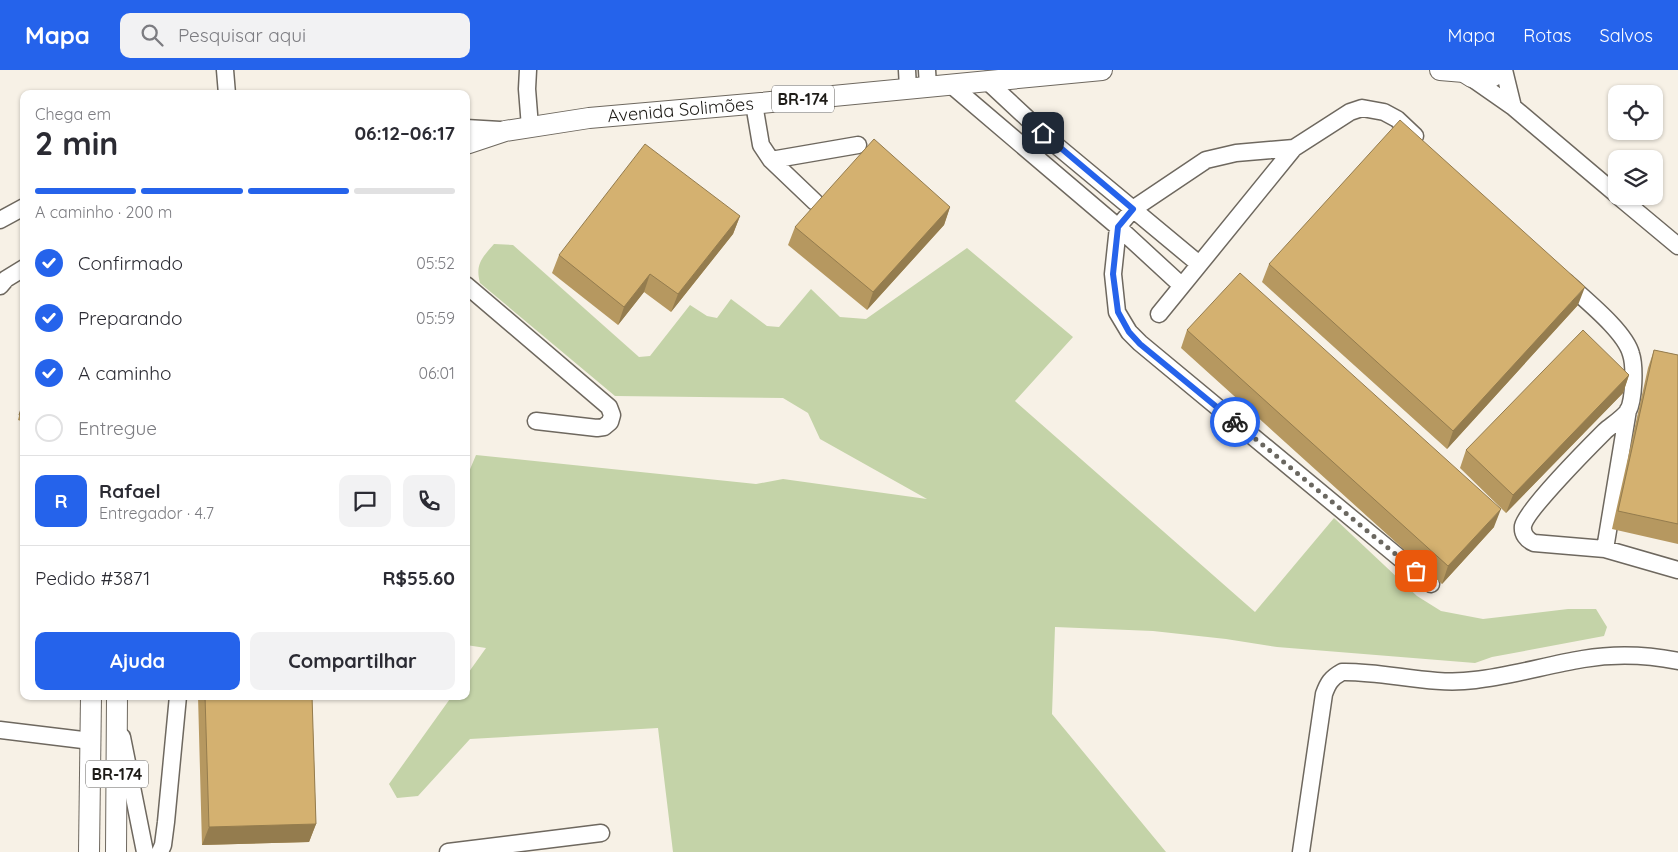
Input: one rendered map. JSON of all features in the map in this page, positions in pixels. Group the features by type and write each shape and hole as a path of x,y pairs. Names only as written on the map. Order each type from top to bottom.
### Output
{"main road":[{"name":"Avenida Solimões","path":"505,131 589,118 754,104 907,79 986,80 1102,70"},
{"path":"1440,70 1465,73 1479,79 1489,79 1503,70"},
{"name":"BR-174","path":"470,143 505,131"},
{"name":"BR-174","path":"89,852 92,700"},
{"name":"BR-174","path":"116,852 117,705"}],"street":[{"path":"225,70 227,90"},
{"path":"528,70 527,89 530,127"},
{"path":"1503,70 1513,108"},
{"path":"1465,73 1513,108 1608,187"},
{"path":"958,79 1181,285"},
{"path":"986,80 1057,146 1198,264"},
{"path":"754,104 761,145 772,160 815,202"},
{"path":"1159,314 1294,148 1350,112 1362,108 1384,112 1397,119 1425,147"},
{"name":"Avenida Solimões","path":"470,128 505,131"},
{"path":"772,160 858,145"},
{"path":"1294,148 1236,153 1206,160 1133,209 1118,227 1113,274 1118,312 1129,332 1140,344 1431,584"},
{"path":"1629,205 1678,246"},
{"path":"0,220 20,209"},
{"path":"0,286 6,278 20,270"},
{"path":"1553,270 1624,338 1631,354 1634,375 1605,549"},
{"path":"470,288 609,408 612,416 610,422 604,427 596,428 536,421"},
{"path":"1628,410 1577,460 1528,514 1523,527 1524,536 1534,544 1605,549 1678,570"},
{"path":"1301,852 1324,694 1328,683 1333,677 1342,672 1450,682 1475,680 1585,659 1632,657 1662,658 1678,661"},
{"path":"160,852 163,845 166,822 178,700"},
{"path":"117,705 145,852"},
{"path":"0,730 91,741"},
{"path":"448,852 601,834"}],"green space":[{"path":"494,244 513,245 639,357 650,356 690,305 707,316 717,318 731,299 767,326 779,327 811,289 840,317 866,319 967,248 1073,337 1015,401 1255,612 1334,518 1417,596 1441,611 1483,619 1568,609 1596,609 1607,627 1604,636 1492,657 1475,663 1277,647 1153,631 1055,627 1052,714 1166,852 673,852 658,728 470,739 418,796 397,798 389,784 449,700 470,700 470,670 486,648 470,646 470,469 476,455 756,484 783,479 927,499 820,439 808,413 783,398 615,396 480,283 479,266 486,253"}],"building":[{"path":"1400,120 1585,287 1453,431 1269,264"},
{"path":"874,139 950,207 873,292 795,227"},
{"path":"645,144 740,216 678,294 650,274 624,307 559,255"},
{"path":"1240,273 1501,509 1448,566 1187,330"},
{"path":"1583,330 1629,375 1513,495 1466,450"},
{"path":"1654,350 1678,355 1678,524 1618,511"},
{"path":"205,700 312,700 316,824 209,827"}],"way so far":[{"path":"1235,422 1416,571"}],"route":[{"path":"1043,133 1133,209 1118,227 1113,274 1118,312 1129,332 1140,344 1235,422"}]}
